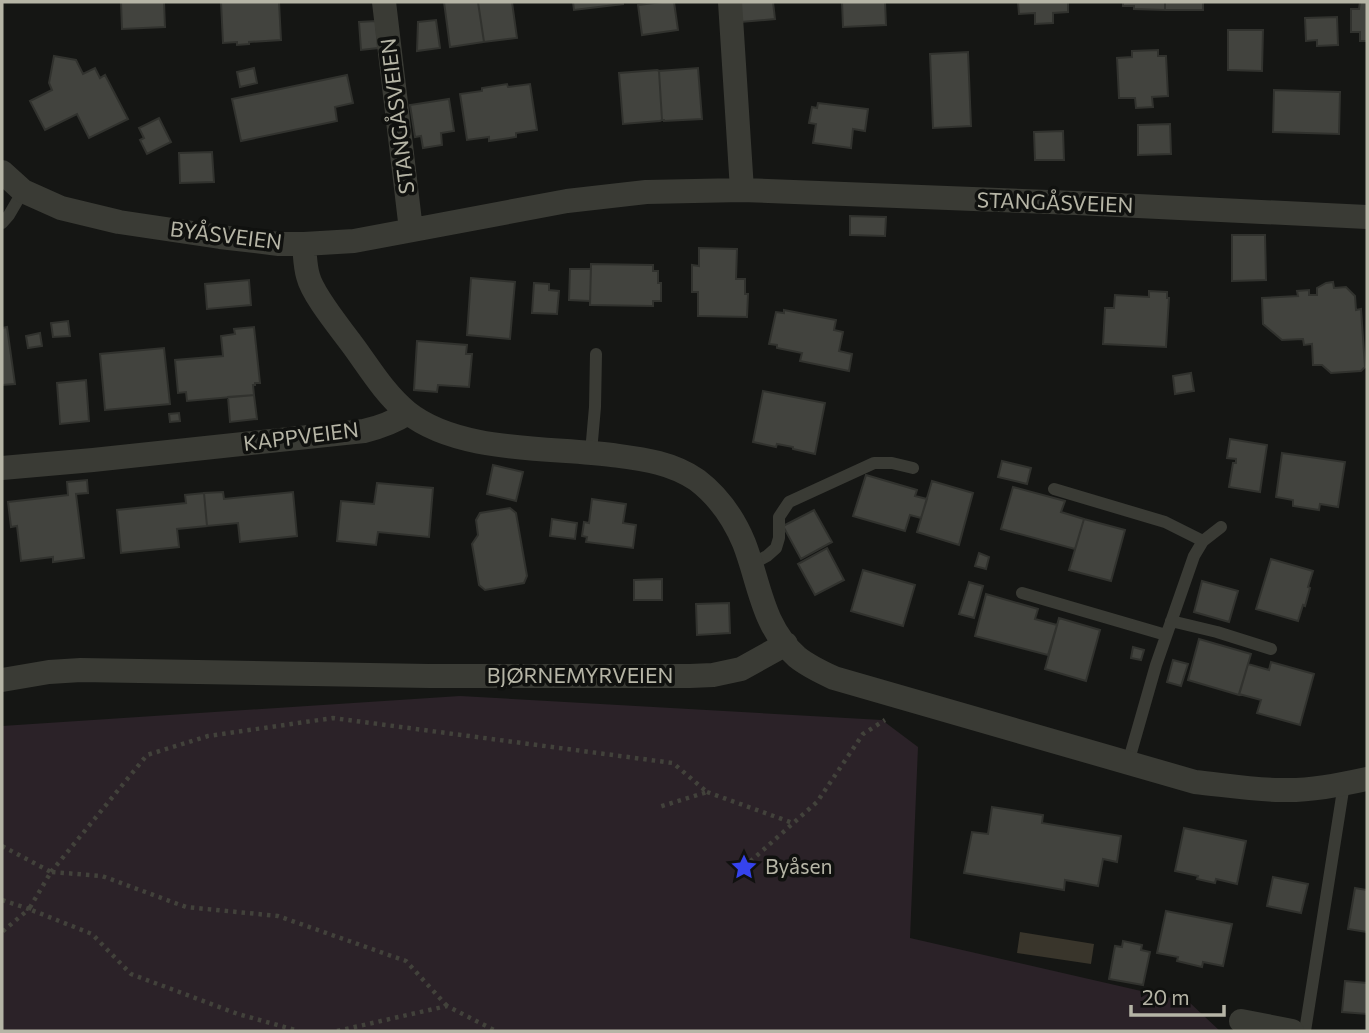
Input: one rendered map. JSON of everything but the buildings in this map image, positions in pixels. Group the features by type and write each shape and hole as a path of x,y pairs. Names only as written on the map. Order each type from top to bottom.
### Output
{"street":[{"name":"STANGÅSVEIEN","path":"384,2 411,230"},
{"path":"730,2 742,190"},
{"name":"BYÅSVEIEN","path":"2,172 23,191 61,208 119,222 220,237 304,244 306,268 312,288 380,383 408,412"},
{"name":"STANGÅSVEIEN","path":"304,244 354,241 567,201 646,192 742,190 1367,217"},
{"path":"408,412 426,426 490,444 643,458 672,467 699,481 724,506 744,544 765,613 786,644 797,657 811,667 834,678 1195,782 1281,790 1356,782"},
{"name":"KAPPVEIEN","path":"2,468 364,430 383,426 408,412"},
{"name":"BJØRNEMYRVEIEN","path":"2,680 81,670 690,677 741,669 786,644"},
{"path":"1241,1020 1292,1031"}],"lane":[{"path":"2,223 23,191"},
{"path":"591,452 596,354"},
{"path":"750,565 776,548 779,517 789,502 874,463 892,463 913,468"},
{"path":"1054,489 1166,522 1203,541"},
{"path":"1128,762 1166,635 1194,556 1203,541 1222,527"},
{"path":"1022,593 1166,635"},
{"path":"1171,621 1271,649"},
{"path":"1306,1031 1356,782"}],"path":[{"path":"744,867 817,802 863,733 892,716"},
{"path":"2,932 29,909 51,872 147,755 208,736 333,718 673,763 706,792 793,823"},
{"path":"659,807 706,792"},
{"path":"2,846 51,872 102,876 186,907 278,916 406,961 447,1006 496,1031"},
{"path":"2,900 92,934 131,974 237,1014 299,1031"},
{"path":"337,1031 447,1006"}],"shaded area":[{"path":"460,696 882,720 918,747 910,938 1189,1002 1220,1031 2,1031 2,726"},
{"path":"1020,932 1094,944 1091,964 1017,953"}],"place":[{"name":"Byåsen","path":"744,867"}]}
